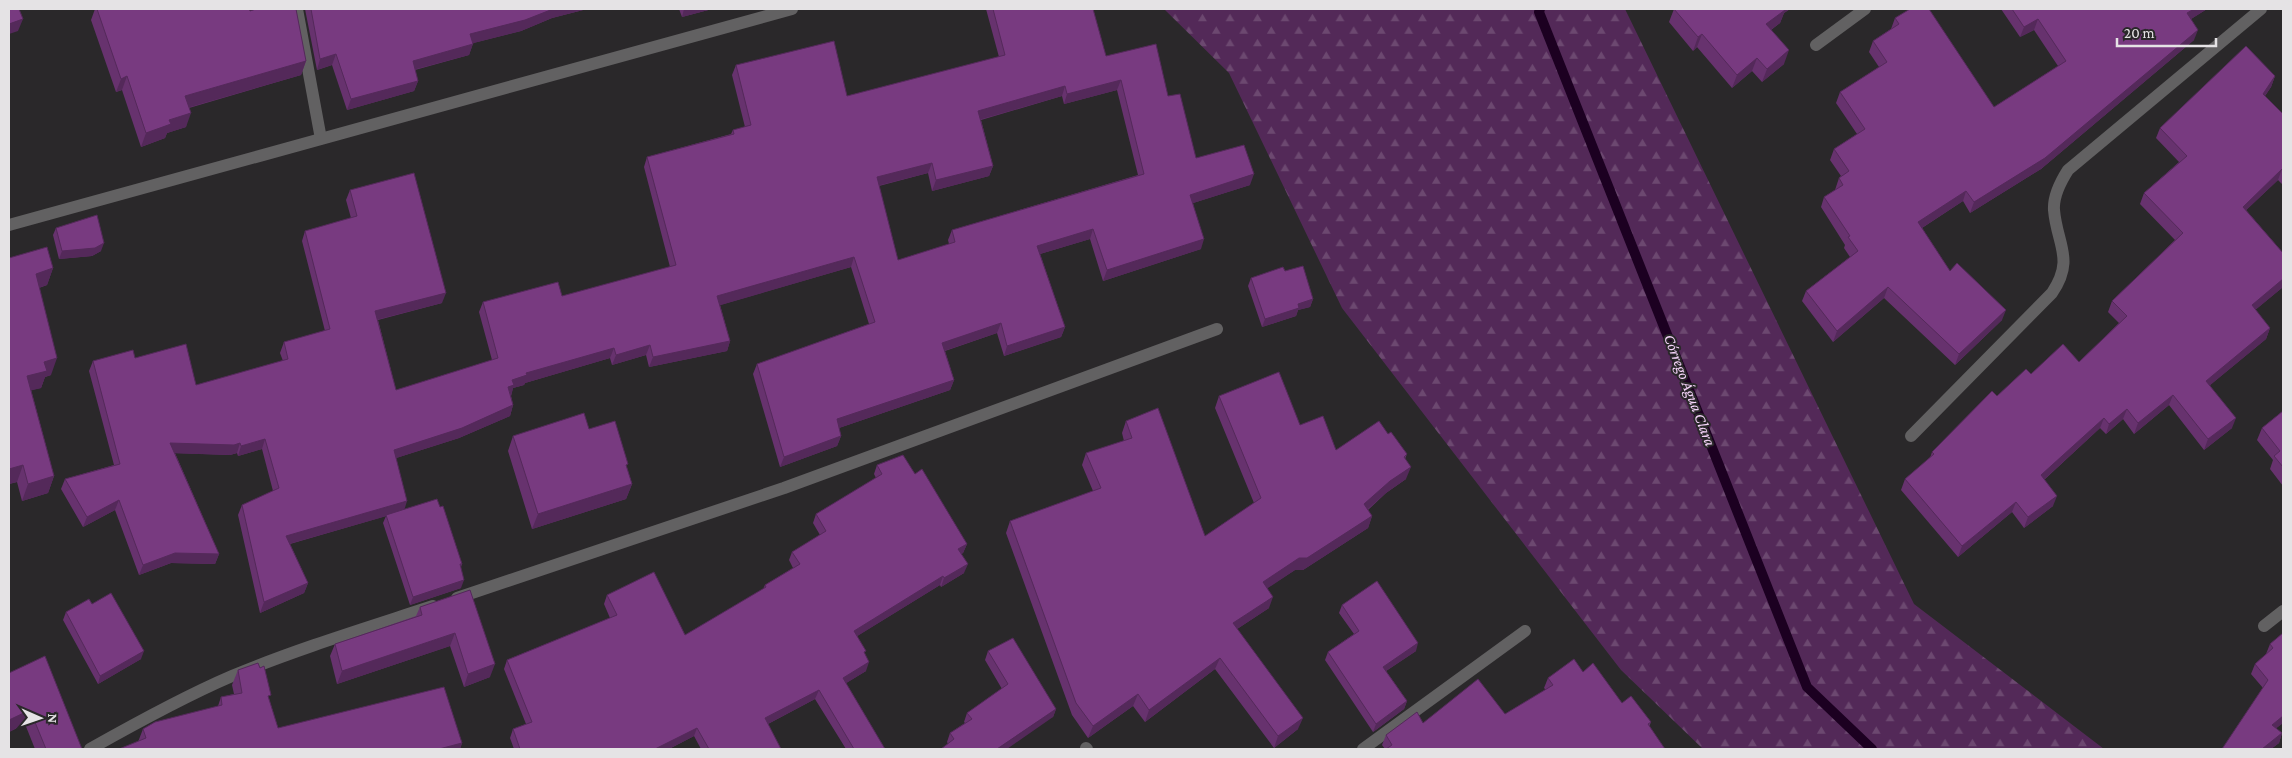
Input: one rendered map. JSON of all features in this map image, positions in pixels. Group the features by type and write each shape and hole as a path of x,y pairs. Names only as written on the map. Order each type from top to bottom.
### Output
{"street":[{"path":"297,9 321,139"},
{"path":"9,225 792,9"},
{"path":"1816,45 1865,9"},
{"path":"1911,436 2052,293 2062,279 2065,261 2053,209 2059,186 2068,170 2261,9"},
{"path":"90,749 159,711 232,676 332,640 784,488 1217,329"},
{"path":"2264,626 2283,611"},
{"path":"1363,749 1525,631"}],"green space":[{"path":"1164,9 1625,9 1914,604 2104,749 1703,749 1621,670 1342,308 1229,73"}],"building":[{"path":"9,9 19,9 23,19 9,24"},
{"path":"97,9 249,9 250,11 256,9 296,9 306,61 185,96 191,113 169,120 171,124 146,133 127,76 121,79"},
{"path":"311,9 553,9 525,20 470,34 473,44 413,61 418,81 351,99 336,54 320,59"},
{"path":"993,9 1093,9 1106,56 1156,44 1168,96 1180,94 1196,158 1244,145 1254,174 1190,195 1204,239 1107,270 1093,229 1037,246 1065,327 1007,346 1001,323 942,343 954,380 837,419 841,436 784,457 757,364 875,322 854,257 717,296 730,341 653,357 650,345 616,355 614,348 526,373 527,375 512,380 514,385 508,387 513,405 462,428 394,450 407,501 286,536 308,583 264,602 242,505 279,488 265,439 241,446 240,443 234,445 170,443 219,554 175,553 143,565 119,500 87,517 65,479 120,464 93,361 133,350 135,358 186,344 196,385 288,359 284,342 330,329 305,231 357,216 350,190 414,173 446,293 375,311 396,390 498,358 483,302 558,282 562,296 676,265 647,157 734,134 733,130 751,125 736,65 834,41 847,96 1005,55","holes":["1121,80 1144,174 952,230 955,242 898,260 877,177 932,163 936,180 993,166 978,111 1065,86 1067,94"]},
{"path":"1674,9 1784,9 1766,24 1789,50 1767,69 1757,58 1737,75 1702,34 1698,37"},
{"path":"1910,9 1929,9 1994,107 2066,61 2038,19 2024,27 2012,9 2194,9 2187,13 2198,30 2045,158 1974,202 1966,191 1918,222 1950,271 1957,263 2006,310 1959,354 1888,287 1837,331 1806,291 1858,251 1824,197 1843,185 1839,178 1849,171 1834,149 1865,129 1840,92 1887,62 1873,41 1899,24 1895,18"},
{"path":"2246,46 2275,76 2263,94 2283,114 2283,171 2282,169 2243,207 2283,253 2283,279 2252,305 2270,328 2206,381 2236,418 2208,439 2173,395 2138,423 2127,409 2109,424 2104,418 2041,475 2057,496 2028,517 2016,502 1962,546 1905,479 1934,454 1932,452 1992,391 1997,396 2026,369 2031,374 2063,344 2079,362 2127,316 2112,301 2183,233 2144,193 2187,156 2160,128"},
{"path":"97,215 104,243 95,248 62,251 56,228"},
{"path":"47,247 53,268 36,274 57,358 44,362 47,371 27,376 54,476 28,484 23,465 9,469 9,258"},
{"path":"1303,266 1313,299 1298,304 1299,308 1265,319 1251,278 1283,267 1285,271"},
{"path":"1279,372 1300,425 1323,416 1336,450 1379,421 1388,434 1391,432 1407,454 1404,457 1411,467 1390,481 1364,504 1372,516 1307,558 1299,558 1263,582 1273,597 1233,623 1303,718 1278,736 1220,658 1149,710 1138,694 1093,726 1076,703 1010,521 1101,488 1086,453 1132,438 1126,421 1158,408 1205,536 1261,498 1219,396"},
{"path":"2283,411 2283,467 2274,456 2280,451 2262,428"},
{"path":"584,413 589,429 615,421 632,484 538,514 513,436"},
{"path":"903,455 915,474 922,469 967,544 958,549 968,564 944,578 943,576 854,631 866,651 864,652 869,662 843,678 885,749 854,749 819,690 765,718 781,749 709,749 697,728 655,749 520,749 513,729 532,722 507,660 617,615 607,595 654,572 685,635 766,587 765,585 800,564 792,552 826,531 816,514 882,474 877,465"},
{"path":"437,499 440,507 443,506 462,564 460,564 464,580 413,597 386,515"},
{"path":"1377,581 1418,643 1383,667 1407,701 1376,724 1328,652 1359,631 1342,605"},
{"path":"470,590 495,664 468,674 455,633 342,671 335,644 422,615 420,607"},
{"path":"111,593 144,651 100,676 66,612 89,599 92,604"},
{"path":"2283,633 2283,716 2272,725 2282,733 2262,749 2222,749 2268,680 2255,664 2273,648 2270,644"},
{"path":"1013,638 1056,709 997,749 941,749 954,739 950,733 972,719 967,713 1008,684 988,651"},
{"path":"45,656 82,749 46,749 30,710 9,720 9,673"},
{"path":"1574,659 1583,672 1593,663 1622,703 1631,696 1651,722 1648,724 1665,749 1386,749 1392,745 1386,735 1417,712 1423,723 1478,679 1505,714 1553,685 1548,678"},
{"path":"258,663 260,668 264,666 271,695 268,696 278,728 444,687 462,743 439,749 119,749 146,738 143,729 155,722 222,705 221,697 242,693 238,670"}],"waterway":[{"name":"Córrego Água Clara","path":"1540,9 1539,12 1807,687 1872,749"}]}
